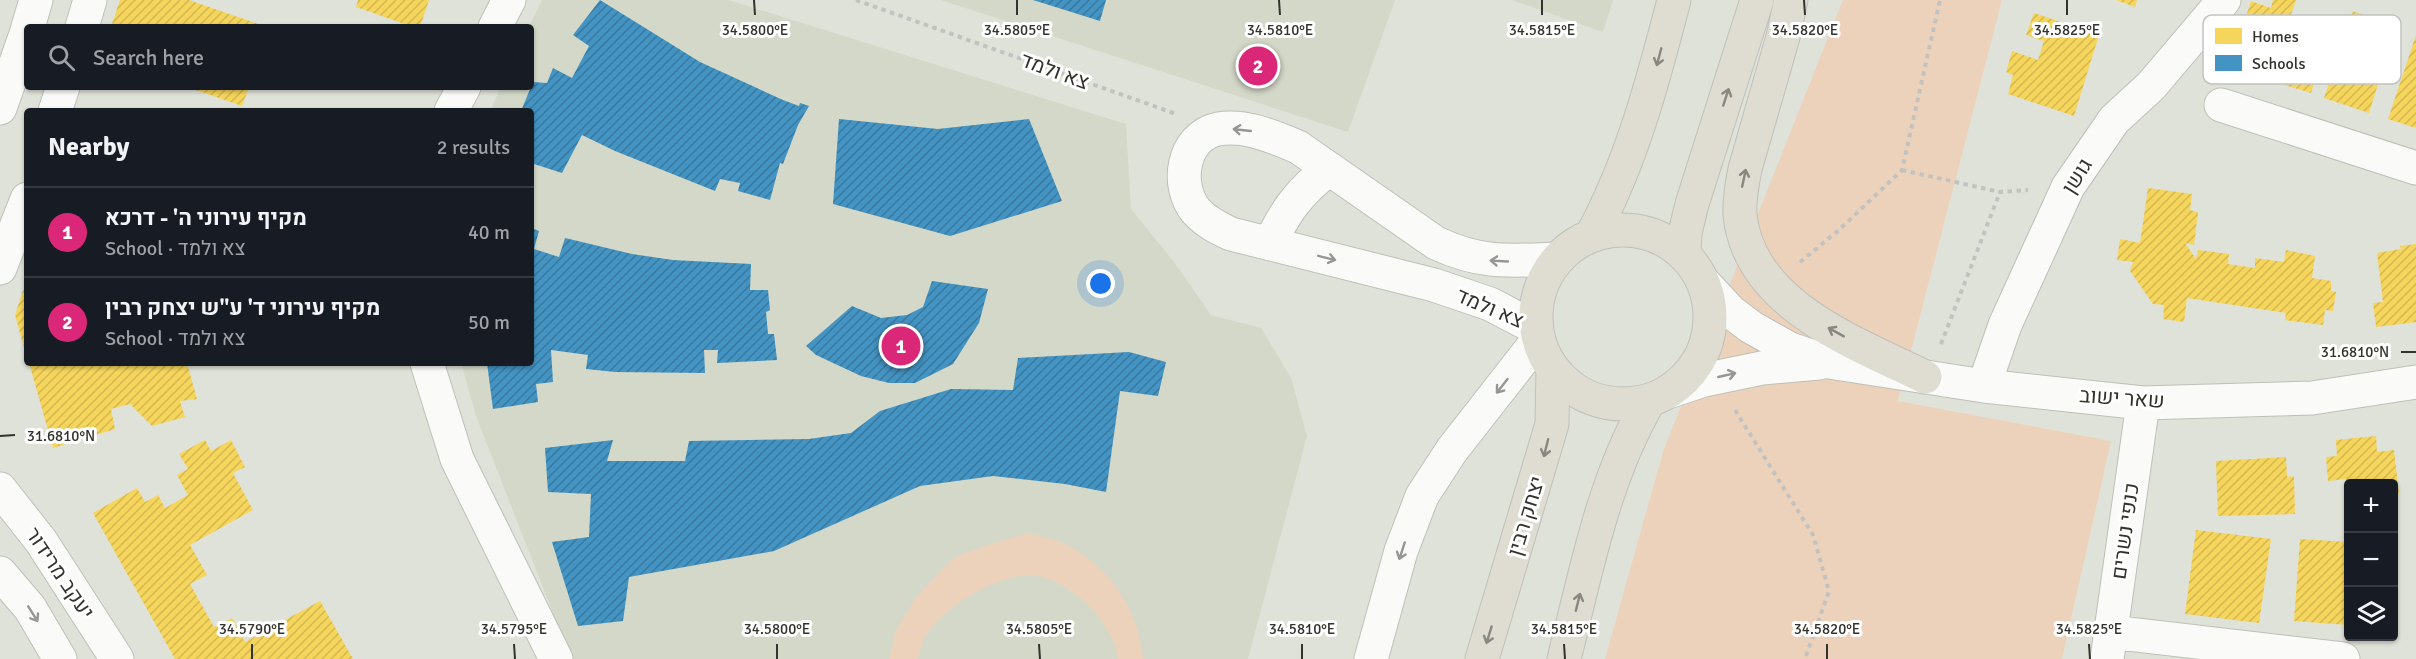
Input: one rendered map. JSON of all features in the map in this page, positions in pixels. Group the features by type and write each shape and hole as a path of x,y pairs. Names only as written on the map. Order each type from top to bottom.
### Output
{"main road":[{"path":"1592,235 1619,179 1647,102 1674,0"},
{"path":"1684,254 1685,233 1692,204 1757,0"},
{"path":"1791,0 1784,37 1743,180 1740,214 1744,235 1758,265 1786,300 1816,321 1925,377"},
{"path":"1563,659 1593,543 1619,461 1632,429 1660,396 1689,375 1702,355 1710,332 1710,308 1705,284 1696,268 1684,254 1669,242 1651,234 1632,230 1612,230 1592,235 1573,245 1557,259 1546,274 1535,309 1537,334 1552,369 1567,385 1586,397 1606,403 1627,404 1660,396"},
{"name":"יצחק רבין","path":"1482,659 1547,445 1554,401 1552,369"}],"street":[{"path":"29,24 36,0"},
{"path":"83,24 90,0"},
{"path":"497,24 509,0"},
{"name":"גושן","path":"2211,15 2224,0"},
{"name":"גושן","path":"1984,386 2005,326 2068,187 2114,120 2151,86 2203,25"},
{"path":"0,108 24,40"},
{"path":"56,108 62,90"},
{"path":"453,108 462,90"},
{"path":"2221,105 2416,168"},
{"name":"צא ולמד","path":"1537,334 1490,304 1434,285 1231,234 1209,223 1196,211 1187,194 1186,161 1191,146 1201,135 1219,129 1245,129 1298,147 1436,243 1459,254 1478,259 1502,261 1557,259"},
{"path":"1270,244 1280,222 1307,185 1329,169"},
{"path":"0,268 24,208"},
{"name":"שאר ישוב","path":"1705,284 1731,312 1751,327 1790,349 1830,362 1984,386 2143,403 2312,398 2416,382"},
{"path":"1371,659 1401,551 1422,496 1452,450 1537,334"},
{"name":"שאר ישוב","path":"1660,396 1736,373 1762,368 1830,362"},
{"path":"428,366 457,459 556,659"},
{"name":"כנפי נשרים","path":"2109,646 2143,403"},
{"name":"יעקב מרידור","path":"0,489 41,541 117,659"},
{"path":"0,573 30,608 60,659"},
{"path":"2109,646 2343,659"}],"path":[{"name":"צא ולמד","path":"856,0 1219,129"},
{"path":"1799,262 1839,230 1902,170 1940,0"},
{"path":"1902,170 2000,192 2068,187"},
{"path":"1941,344 2000,192"},
{"path":"1736,373 1729,400 1813,535 1829,591 1805,659"}],"shaded area":[{"path":"542,0 728,0 1126,124 1131,209 1174,262 1211,315 1261,328 1291,378 1307,436 1248,659 571,659 476,416 462,366 534,366 534,108 491,108 500,90 534,90 534,24 530,24"},
{"path":"941,0 1395,0 1348,132"},
{"path":"1512,0 1613,0 1603,32"},
{"path":"1843,0 2002,0 1898,401 2111,441 2062,659 1605,659 1663,452"},
{"path":"1028,533 1056,541 1077,551 1106,575 1118,589 1135,622 1143,659 1118,659 1109,633 1088,605 1070,590 1057,583 1043,577 1028,575 1012,577 995,583 961,601 934,625 924,639 918,659 889,659 896,630 916,597 955,557"}],"building: Homes":[{"path":"120,0 189,0 258,24 112,24"},
{"path":"358,0 429,0 421,24 404,24 356,7"},
{"path":"2116,0 2137,0 2135,7"},
{"path":"2273,0 2296,0 2291,15 2246,15 2251,1 2271,8"},
{"path":"2353,11 2364,15 2352,15"},
{"path":"2034,13 2099,35 2074,116 2008,94 2013,75 2006,72 2012,51 2038,60 2044,41 2026,35"},
{"path":"2416,35 2416,128 2388,119"},
{"path":"2281,84 2314,84 2311,93"},
{"path":"2329,84 2378,84 2369,113 2324,98"},
{"path":"196,90 248,90 242,106"},
{"path":"2148,188 2192,194 2190,210 2198,212 2194,245 2185,243 2196,259 2198,250 2229,254 2228,264 2255,268 2255,258 2284,262 2286,250 2315,256 2312,278 2331,281 2331,291 2336,292 2333,311 2325,310 2323,325 2285,320 2286,313 2187,298 2184,322 2163,319 2164,305 2153,304 2130,271 2133,262 2117,260 2120,239 2140,243"},
{"path":"2416,244 2416,322 2376,327 2373,303 2383,302 2377,253"},
{"path":"24,287 24,348 15,315"},
{"path":"30,366 188,366 197,399 180,401 185,417 152,426 130,404 111,409 115,429 53,448"},
{"path":"2376,436 2377,452 2394,450 2397,479 2328,481 2326,457 2337,456 2336,440"},
{"path":"205,440 211,451 231,440 245,467 233,473 253,510 190,545 207,575 190,584 214,627 232,618 245,642 320,601 353,659 175,659 93,513 137,488 145,502 158,495 165,508 188,495 177,475 188,469 179,454"},
{"path":"2286,457 2287,477 2294,476 2295,514 2218,516 2216,461"},
{"path":"2196,530 2271,539 2259,623 2185,614"},
{"path":"2300,539 2344,542 2344,625 2294,621"}],"building: Schools":[{"path":"600,0 700,62 783,100 799,106 800,103 809,106 798,125 783,164 780,163 770,200 738,191 740,183 720,179 715,191 615,151 582,135 562,173 534,164 534,108 522,108 530,90 534,90 534,82 547,83 553,68 572,78 589,46 573,35"},
{"path":"1033,0 1106,0 1100,21"},
{"path":"839,119 938,129 1029,119 1062,201 950,236 833,204"},
{"path":"534,229 539,231 534,249"},
{"path":"565,238 632,254 673,260 751,264 750,290 768,290 770,310 766,312 768,334 774,334 777,360 717,363 718,350 704,350 705,373 615,372 586,369 588,355 551,350 553,382 536,384 538,402 493,409 487,366 534,366 534,249 559,257"},
{"path":"932,281 988,289 979,323 953,364 915,383 889,383 861,376 816,355 806,346 852,306 881,318 907,315 923,307"},
{"path":"1129,352 1166,362 1158,396 1120,391 1106,492 1065,484 993,476 920,486 774,551 629,577 623,621 578,626 552,542 589,537 591,494 548,492 545,448 613,440 607,461 685,461 689,441 809,439 851,433 880,411 951,389 1013,390 1018,358"}],"place":[{"name":"מקיף עירוני ד' ע\"ש יצחק רבין","path":"1258,66"},
{"name":"מקיף עירוני ה' - דרכא","path":"901,346"}]}
